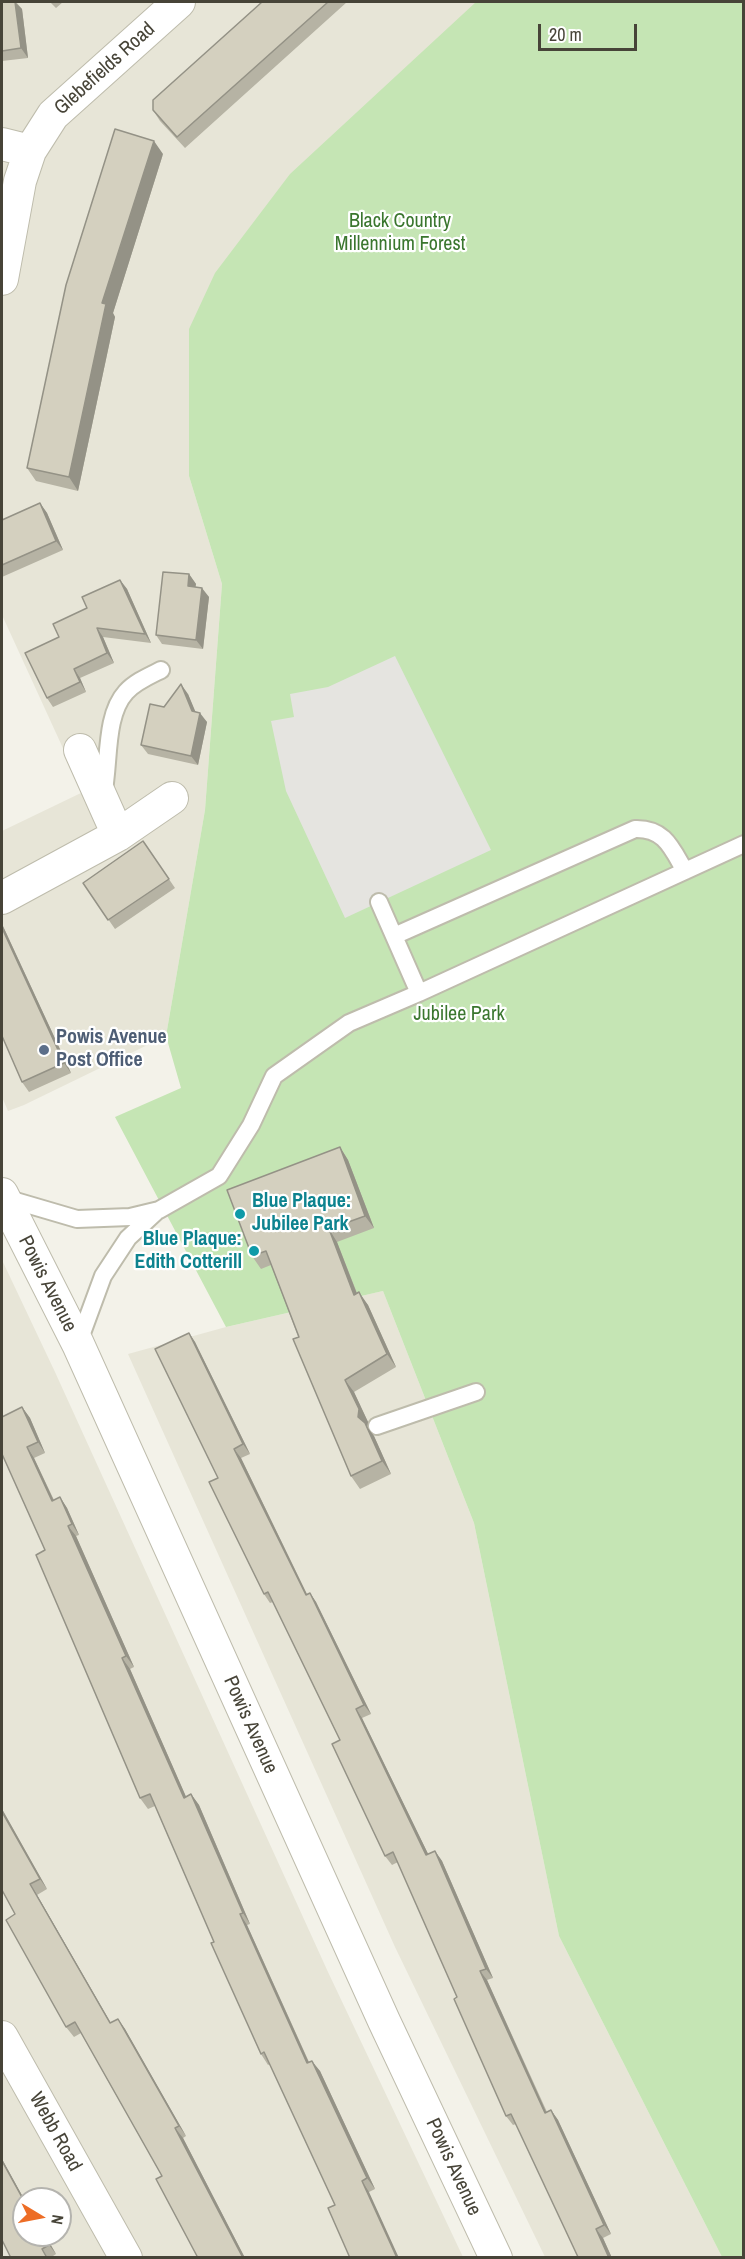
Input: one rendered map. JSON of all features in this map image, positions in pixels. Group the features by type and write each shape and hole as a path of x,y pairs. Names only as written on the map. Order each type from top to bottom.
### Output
{"street":[{"name":"Glebefields Road","path":"2,268 20,182 16,147 179,2"},
{"path":"80,750 118,835"},
{"path":"2,898 118,835 172,798"},
{"name":"Powis Avenue","path":"2,1196 78,1344 384,2021 496,2258"},
{"name":"Webb Road","path":"2,2037 126,2258"}],"lane":[{"path":"102,799 107,775 111,722 118,702 127,690 161,670"},
{"path":"394,936 635,829 647,828 667,839 685,871"},
{"path":"2,1196 76,1219 130,1217 159,1209 219,1176 251,1125 274,1076 349,1023 744,844"},
{"path":"379,902 419,993"},
{"path":"78,1344 103,1276 128,1238 159,1209"},
{"path":"377,1426 476,1392"}],"shaded area":[{"path":"2,2 477,2 189,476 222,584 205,810 166,1036 8,1111 2,1097 2,831 83,792 2,615"},
{"path":"395,656 491,850 345,918 286,791 271,721 294,717 290,694 328,687"},
{"path":"2,1260 328,1972 463,2257 2,2257"},
{"path":"383,1291 474,1523 559,1936 722,2257 545,2257 395,1947 128,1354 226,1327"}],"green space":[{"name":"Jubilee Park","path":"476,2 743,2 743,2257 722,2257 559,1936 474,1523 383,1291 226,1327 115,1117 181,1088 166,1036 205,810 222,584 189,476 189,329 215,273 290,174"}],"building":[{"path":"2,2 15,2 21,48 2,51"},
{"path":"262,2 328,2 177,137 153,110 153,100"},
{"path":"115,129 154,141 102,303 106,304 69,477 27,468 66,285"},
{"path":"40,503 56,541 2,565 2,520"},
{"path":"163,572 189,574 188,586 202,588 196,640 156,635"},
{"path":"120,580 145,634 97,628 107,653 74,669 80,682 47,698 25,653 59,637 53,624 87,608 82,597"},
{"path":"181,684 192,711 200,713 191,756 141,745 150,704 164,707"},
{"path":"143,841 169,879 108,920 83,883"},
{"path":"2,928 64,1063 22,1082 2,1036"},
{"path":"340,1147 365,1216 329,1229 354,1295 359,1292 387,1354 345,1380 359,1409 358,1417 365,1423 382,1461 351,1476 293,1339 299,1337 266,1251 252,1256 227,1190"},
{"path":"189,1333 243,1444 234,1449 306,1595 310,1593 364,1705 356,1709 426,1855 435,1851 486,1969 480,1971 545,2113 551,2110 604,2225 596,2229 609,2258 576,2258 578,2257 511,2114 506,2116 393,1852 385,1856 332,1744 340,1740 268,1592 264,1594 209,1482 218,1478 155,1349"},
{"path":"22,1407 38,1442 27,1447 52,1501 60,1497 72,1524 68,1526 126,1656 122,1658 184,1798 191,1794 243,1913 240,1914 307,2063 312,2061 367,2178 362,2181 397,2258 350,2258 328,2208 335,2205 264,2052 261,2054 211,1943 214,1942 150,1794 140,1798 36,1555 45,1550 2,1454 2,1417"},
{"path":"2,1812 40,1879 30,1884 110,2023 118,2019 179,2126 175,2128 243,2258 198,2258 156,2179 162,2176 75,2022 66,2027 6,1920 15,1914 2,1890"},
{"path":"2,2161 16,2187 12,2187 12,2247 46,2247 42,2249 47,2258 11,2258 2,2240"}],"place":[{"name":"Powis Avenue Post Office","path":"44,1050"},
{"name":"Blue Plaque: Jubilee Park","path":"240,1214"},
{"name":"Blue Plaque: Edith Cotterill","path":"254,1251"}],"park label":[{"name":"Black Country Millennium Forest","path":"400,234"}]}
